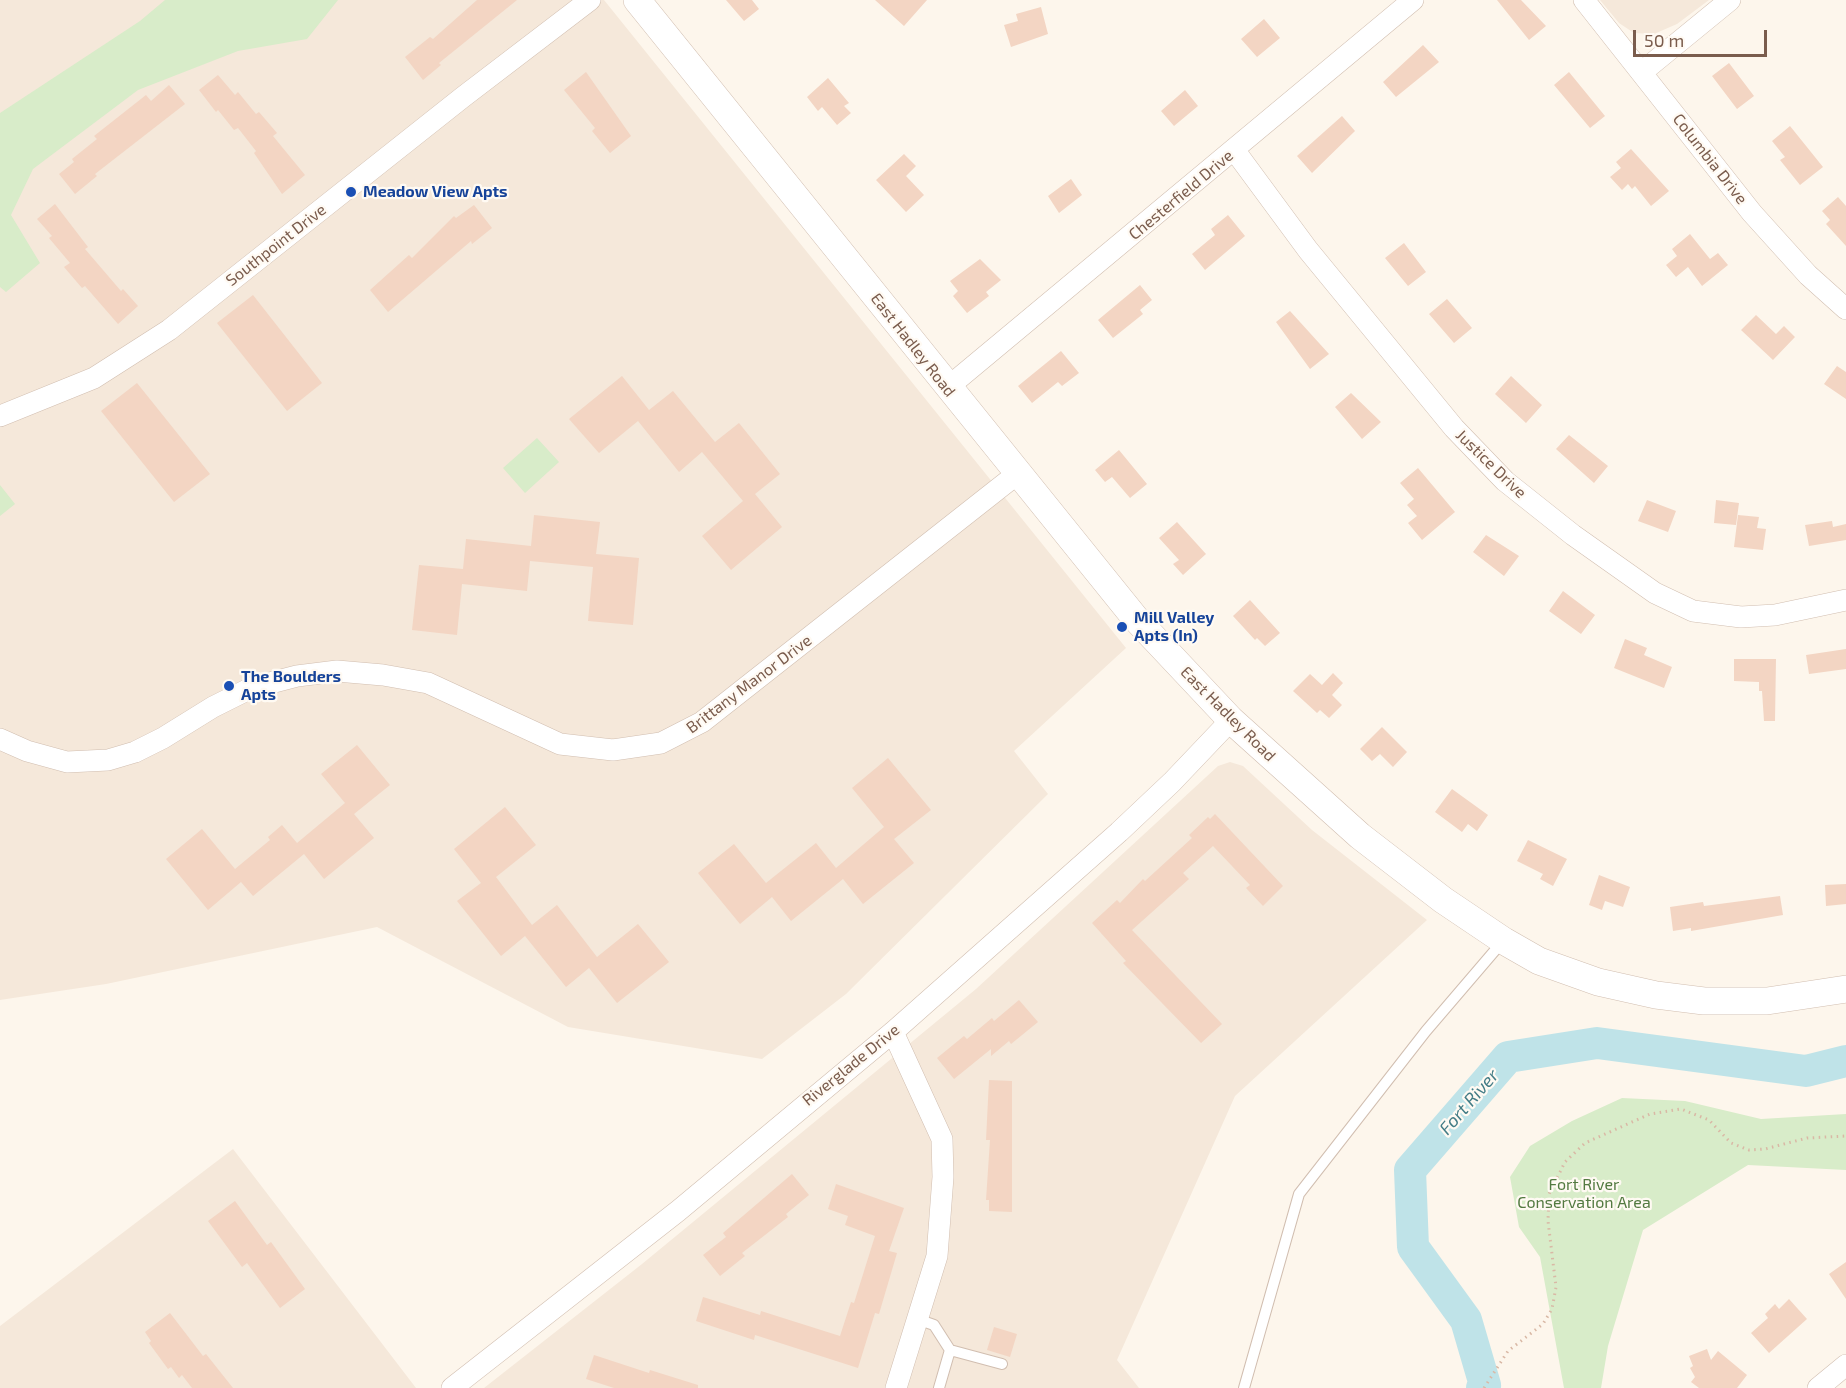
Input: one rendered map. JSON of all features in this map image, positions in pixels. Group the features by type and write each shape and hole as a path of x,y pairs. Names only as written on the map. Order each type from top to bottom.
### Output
{"street":[{"name":"Southpoint Drive","path":"0,416 94,378 169,330 463,97 590,0"},
{"name":"East Hadley Road","path":"637,0 947,388 1136,619 1231,720 1367,841 1443,900 1504,941 1539,961 1578,975 1636,992 1680,999 1748,1002 1846,990"},
{"name":"Chesterfield Drive","path":"947,388 1235,151 1413,0"},
{"name":"Columbia Drive","path":"1584,0 1768,231 1808,275 1846,309"},
{"path":"1642,72 1730,0"},
{"name":"Justice Drive","path":"1235,151 1308,250 1454,429 1505,481 1572,535 1647,588 1692,611 1741,617 1775,615 1846,600"},
{"name":"Brittany Manor Drive","path":"0,740 27,751 67,762 94,762 121,757 163,738 213,707 251,688 289,678 337,671 383,675 428,683 465,698 548,740 567,746 613,750 661,743 702,722 1017,474"},
{"name":"Riverglade Drive","path":"452,1388 678,1211 893,1032 1141,812 1231,720"},
{"path":"893,1032 942,1139 942,1203 937,1256 896,1388"},
{"path":"1818,1388 1846,1365"}],"lane":[{"path":"1244,1388 1299,1194 1426,1032 1504,941"},
{"path":"917,1319 934,1325 950,1350 1002,1364"},
{"path":"939,1388 950,1350"}],"path":[{"path":"1484,1388 1508,1351 1543,1324 1552,1309 1556,1287 1548,1221 1549,1194 1565,1162 1585,1143 1650,1113 1681,1109 1709,1120 1731,1143 1749,1150 1765,1149 1807,1138 1846,1136"}],"shaded area":[{"path":"0,0 604,0 1126,648 1014,751 1048,794 846,994 762,1059 568,1027 377,927 106,984 0,1000"},
{"path":"1600,0 1709,0 1677,24 1654,34 1634,33 1619,23"},
{"path":"1230,762 1243,766 1312,830 1427,920 1235,1096 1117,1360 1139,1388 484,1388 642,1264 976,989 1218,766"},
{"path":"233,1149 416,1388 0,1388 0,1326"}],"green space":[{"path":"165,0 338,0 307,39 238,51 138,90 33,169 11,215 40,263 6,292 0,287 0,113 140,21"},
{"path":"537,438 559,462 525,493 503,468"},
{"path":"0,485 15,504 0,516"},
{"name":"Fort River Conservation Area","path":"1622,1098 1685,1101 1761,1119 1846,1114 1846,1170 1748,1165 1643,1230 1608,1346 1601,1388 1564,1388 1540,1257 1519,1227 1510,1177 1530,1146 1572,1121"}],"building":[{"path":"477,0 517,0 439,63 441,65 423,80 405,57 430,37 433,39"},
{"path":"726,0 752,0 759,9 744,21"},
{"path":"875,0 927,0 904,26"},
{"path":"1497,0 1521,0 1546,26 1529,40"},
{"path":"1041,7 1048,34 1011,47 1004,25 1018,21 1016,14"},
{"path":"1264,19 1280,38 1257,57 1241,39"},
{"path":"1423,45 1439,62 1396,97 1383,82"},
{"path":"1729,63 1754,96 1737,109 1712,76"},
{"path":"586,72 631,136 610,153 592,131 595,128 564,90"},
{"path":"1569,72 1605,116 1590,128 1554,85"},
{"path":"218,75 235,95 238,92 256,114 259,112 277,133 273,136 305,175 282,194 254,153 256,151 238,128 234,130 199,90"},
{"path":"828,78 849,103 844,106 851,113 837,125 822,107 818,111 807,97"},
{"path":"169,85 185,104 95,174 97,176 75,194 59,174 74,162 72,159 97,139 94,136 146,95 151,101"},
{"path":"1185,90 1198,106 1174,126 1161,111"},
{"path":"1342,116 1355,131 1312,173 1297,156"},
{"path":"1790,126 1823,167 1800,185 1780,160 1785,157 1772,141"},
{"path":"1631,149 1669,191 1651,206 1635,186 1632,189 1628,184 1622,190 1610,177 1621,168 1616,162"},
{"path":"904,154 916,166 906,176 924,195 906,212 876,180"},
{"path":"1071,179 1082,195 1059,213 1048,196"},
{"path":"1838,197 1846,206 1846,246 1826,224 1830,220 1822,211"},
{"path":"55,204 88,247 85,249 121,291 123,289 138,306 118,324 85,286 82,288 64,267 70,263 49,238 52,236 37,219"},
{"path":"474,205 492,228 472,244 471,241 388,312 370,290 409,255 412,258 454,216 456,218"},
{"path":"1228,215 1245,236 1205,270 1192,254 1215,235 1211,229"},
{"path":"1690,234 1710,259 1718,253 1728,265 1702,286 1688,267 1676,277 1666,265 1677,256 1672,249"},
{"path":"1404,243 1426,272 1408,286 1385,258"},
{"path":"980,259 1001,280 986,292 989,296 967,313 953,296 958,291 950,281"},
{"path":"1140,285 1152,300 1140,310 1143,314 1113,338 1098,320"},
{"path":"253,295 322,383 287,411 217,323"},
{"path":"1447,299 1472,328 1454,343 1429,314"},
{"path":"1290,311 1329,354 1310,369 1276,322"},
{"path":"1756,315 1776,334 1784,326 1795,337 1773,360 1741,330"},
{"path":"1061,351 1079,373 1062,386 1058,382 1032,403 1018,386"},
{"path":"1837,366 1846,372 1846,399 1824,384"},
{"path":"622,376 649,410 673,391 715,442 739,423 780,474 755,494 782,527 731,570 702,536 743,501 702,452 679,472 638,421 599,453 569,419"},
{"path":"1511,376 1542,405 1526,423 1495,394"},
{"path":"137,383 210,474 174,502 101,411"},
{"path":"1351,393 1381,422 1362,439 1335,407"},
{"path":"1569,435 1608,466 1594,483 1556,449"},
{"path":"1119,450 1147,484 1130,498 1112,477 1105,482 1095,470"},
{"path":"1418,468 1455,512 1422,540 1408,523 1417,516 1407,505 1414,499 1400,483"},
{"path":"1647,500 1676,511 1668,532 1638,521"},
{"path":"1716,500 1739,503 1736,525 1714,523"},
{"path":"534,515 600,522 596,554 639,558 633,625 588,621 593,567 530,561 527,591 462,584 457,635 412,630 419,565 463,569 466,539 531,546"},
{"path":"1738,515 1759,517 1757,528 1766,529 1763,550 1734,547"},
{"path":"1832,521 1833,527 1846,524 1846,540 1809,546 1805,525"},
{"path":"1177,522 1206,554 1183,575 1173,564 1179,560 1159,538"},
{"path":"1486,535 1519,556 1504,576 1473,552"},
{"path":"1563,591 1595,615 1581,634 1549,611"},
{"path":"1250,600 1280,633 1265,646 1257,638 1255,640 1233,616"},
{"path":"1625,639 1647,648 1644,655 1672,667 1664,688 1614,668"},
{"path":"1846,649 1846,669 1809,674 1806,655"},
{"path":"1734,659 1776,659 1775,721 1764,721 1762,691 1759,691 1759,682 1734,681"},
{"path":"1333,673 1343,683 1332,695 1342,705 1329,718 1320,710 1317,713 1293,691 1310,674 1322,685"},
{"path":"1382,727 1407,752 1393,767 1380,754 1372,761 1360,749"},
{"path":"357,745 390,785 354,814 374,838 324,879 304,854 253,896 241,882 208,910 166,859 202,829 235,869 270,840 268,837 282,825 297,843 345,803 321,774"},
{"path":"888,758 931,810 894,839 914,863 863,904 843,879 791,921 772,897 740,924 698,873 734,844 766,883 816,843 836,868 884,827 852,788"},
{"path":"1452,789 1488,815 1477,831 1468,824 1462,832 1435,812"},
{"path":"505,807 536,845 496,877 532,925 557,905 597,957 638,924 669,962 617,1003 589,968 566,987 525,936 501,956 457,901 481,883 454,849"},
{"path":"1215,814 1283,886 1263,906 1246,888 1250,885 1213,846 1183,873 1189,879 1132,930 1222,1024 1201,1043 1123,963 1126,961 1092,923 1117,900 1120,903 1143,879 1145,881 1192,838 1189,835 1208,817 1210,819"},
{"path":"1528,840 1567,859 1553,886 1540,879 1543,874 1517,861"},
{"path":"1599,875 1630,887 1623,907 1605,901 1602,910 1589,905"},
{"path":"1846,884 1846,904 1826,906 1825,885"},
{"path":"1780,896 1783,915 1691,931 1691,928 1673,931 1670,907 1703,902 1704,906"},
{"path":"1019,1000 1038,1022 1011,1044 1009,1041 991,1056 991,1049 954,1079 937,1058 964,1036 967,1039 992,1018 994,1021"},
{"path":"989,1080 1012,1081 1012,1212 989,1211 989,1200 986,1200 990,1140 986,1140"},
{"path":"792,1174 809,1195 786,1214 788,1217 742,1253 745,1256 720,1276 703,1255 726,1237 723,1233"},
{"path":"836,1184 904,1208 889,1251 897,1253 879,1314 875,1313 858,1368 755,1335 754,1340 696,1321 703,1297 760,1315 761,1311 840,1336 851,1302 854,1303 875,1236 845,1225 848,1216 828,1209"},
{"path":"235,1201 267,1245 271,1242 305,1289 280,1308 247,1263 242,1267 208,1221"},
{"path":"1846,1262 1846,1299 1829,1274"},
{"path":"1789,1299 1807,1319 1769,1353 1751,1333 1768,1318 1765,1314 1775,1304 1779,1309"},
{"path":"170,1313 203,1356 206,1354 233,1388 192,1388 182,1375 179,1378 171,1367 168,1369 149,1343 151,1341 145,1332"},
{"path":"994,1327 1017,1334 1010,1357 987,1350"},
{"path":"1707,1349 1711,1360 1718,1351 1747,1375 1737,1388 1699,1388 1691,1382 1695,1377 1690,1368 1693,1366 1689,1356"},
{"path":"594,1355 649,1373 650,1370 698,1385 698,1388 614,1388 586,1379"}],"waterway":[{"name":"Fort River","path":"1482,1388 1485,1385 1466,1320 1413,1247 1410,1170 1508,1057 1597,1043 1806,1071 1846,1061"}],"place":[{"name":"Meadow View Apts","path":"351,192"},
{"name":"Mill Valley Apts (In)","path":"1122,627"},
{"name":"The Boulders Apts","path":"229,686"}]}
